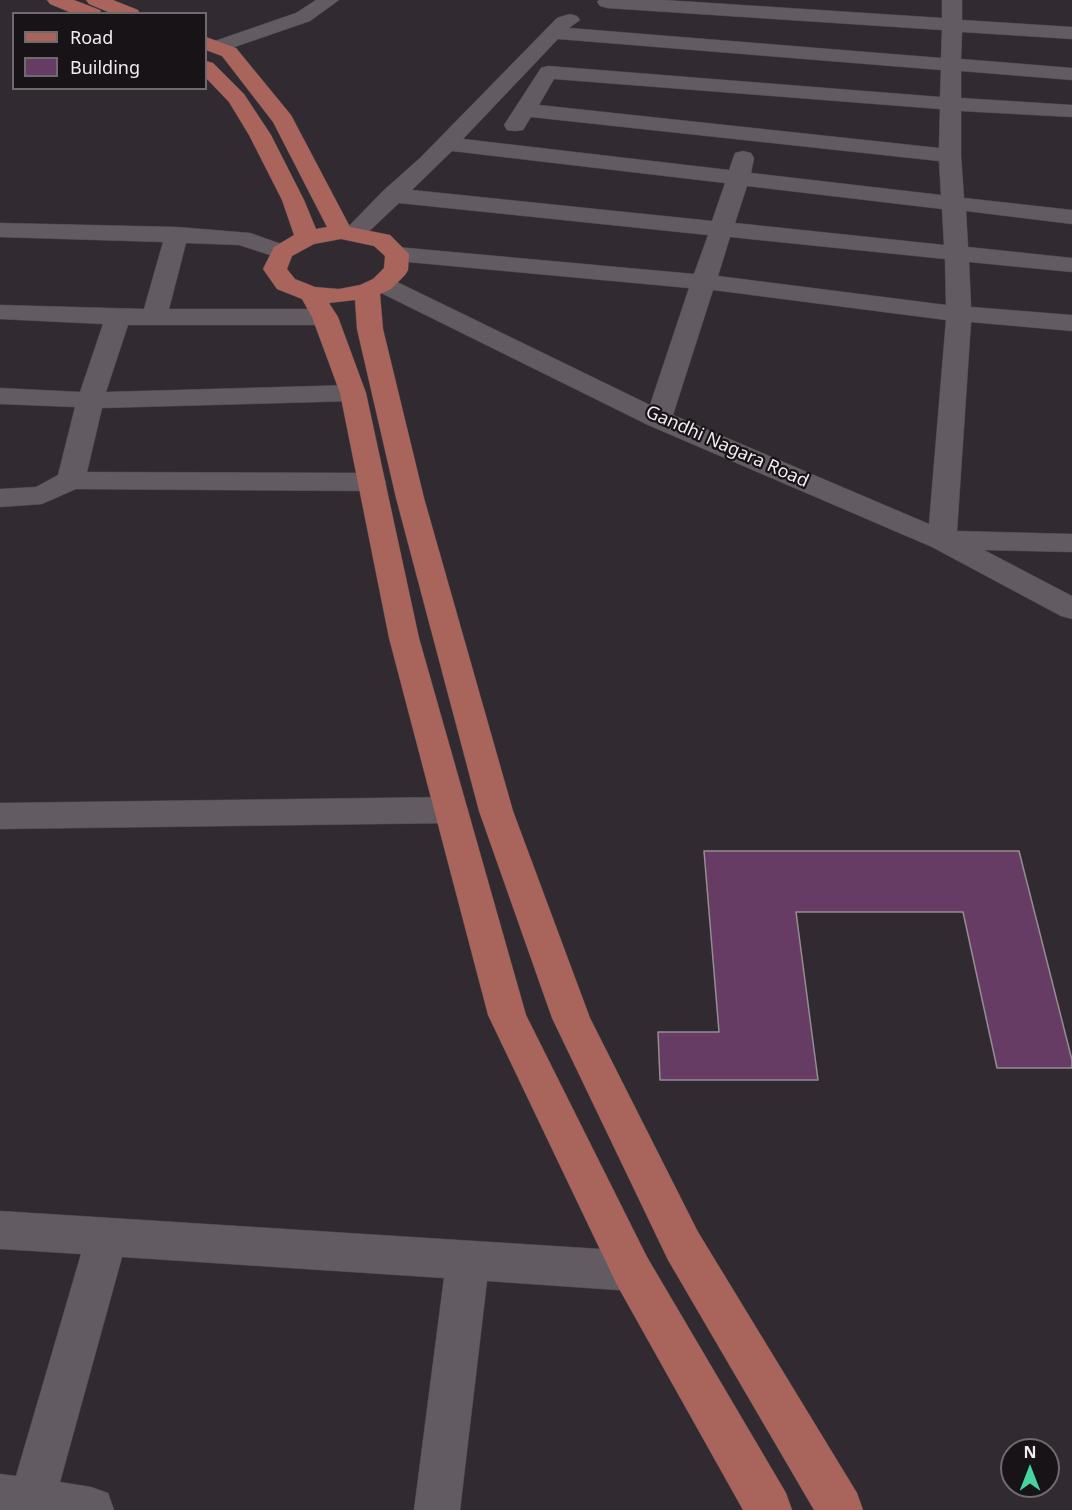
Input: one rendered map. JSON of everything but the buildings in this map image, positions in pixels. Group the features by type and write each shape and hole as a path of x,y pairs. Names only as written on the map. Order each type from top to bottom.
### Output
{"main road":[{"path":"57,0 88,12"},
{"path":"96,0 126,12"},
{"path":"211,45 229,52 283,120 347,233"},
{"path":"207,68 237,98 260,135 293,200 307,238"},
{"path":"318,305 339,296 374,288 396,270 397,255 382,240 347,233 307,238 282,252 275,269 286,284 318,305 353,393 404,638 507,1015 632,1271 769,1510"},
{"path":"374,288 370,329 410,498 496,811 571,1018 683,1246 840,1510"}],"street":[{"path":"211,45 303,17 329,0"},
{"path":"952,0 950,156 959,314 942,540 1072,543"},
{"path":"347,233 392,195 446,144 564,22 610,1 1072,33"},
{"path":"658,418 738,179 776,13"},
{"path":"554,33 1072,74"},
{"path":"497,150 548,72 951,104 1072,111"},
{"path":"525,110 950,156"},
{"path":"446,144 1072,217"},
{"path":"392,195 1072,265"},
{"path":"0,230 177,234 242,238 282,252"},
{"path":"155,316 177,234"},
{"path":"397,255 704,282 959,314 1072,323"},
{"name":"Gandhi Nagara Road","path":"374,288 658,418 942,540 1072,609"},
{"path":"0,312 118,317 318,305"},
{"path":"71,480 90,400 118,317"},
{"path":"0,396 90,400 353,393"},
{"path":"0,498 42,495 71,480 372,482"},
{"path":"0,816 451,810"},
{"path":"0,1230 632,1271"},
{"path":"91,1510 20,1503 107,1236"},
{"path":"437,1510 468,1259"}]}
